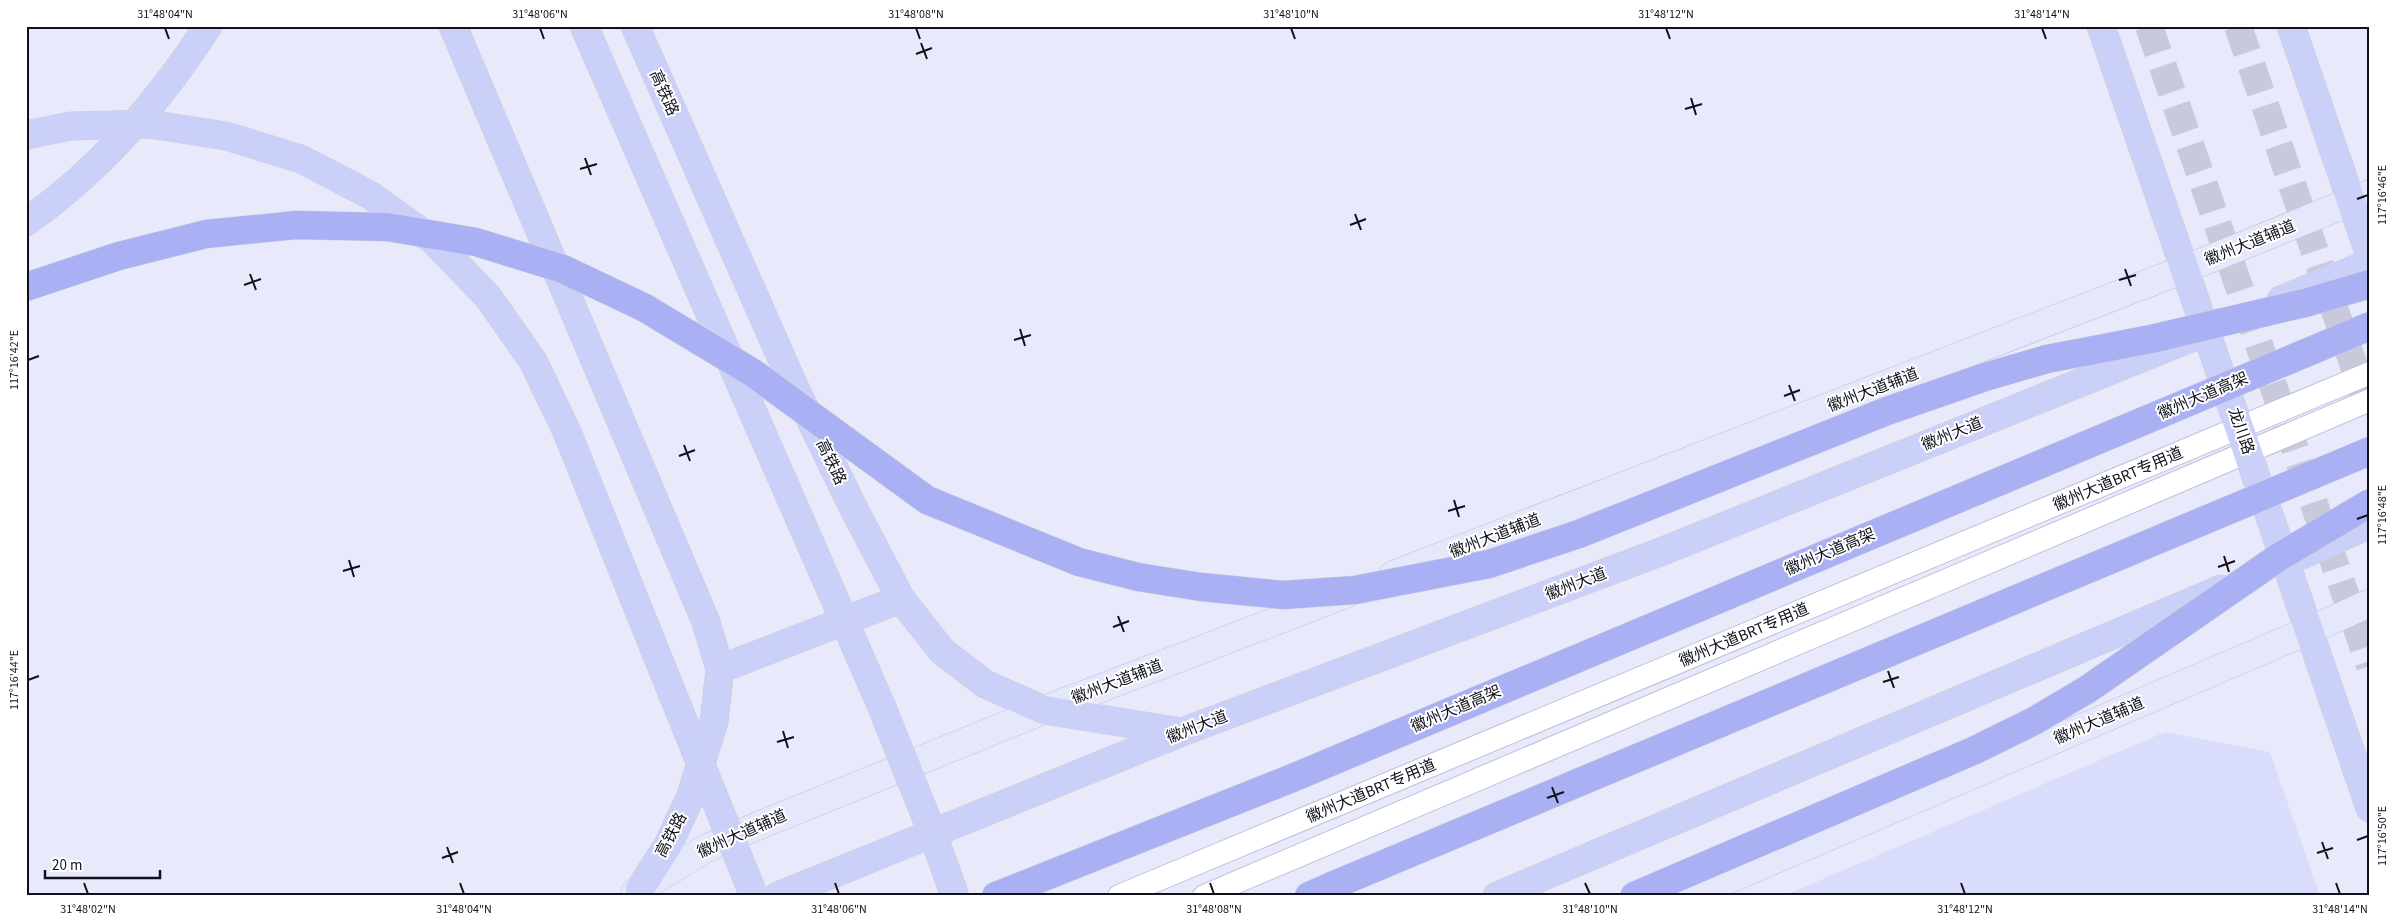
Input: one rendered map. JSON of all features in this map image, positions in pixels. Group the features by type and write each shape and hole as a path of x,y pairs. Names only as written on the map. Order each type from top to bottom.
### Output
{"highway":[{"path":"26,287 119,256 206,234 287,226 387,228 476,242 563,269 645,308 753,373 927,500 1088,564 1138,577 1201,587 1283,595 1354,590 1489,564 1579,534 1887,411 1985,377 2047,359 2151,338 2305,303 2370,284"},
{"name":"徽州大道高架","path":"996,896 1290,779 2370,326"},
{"path":"1309,896 2370,451"},
{"path":"1634,896 1963,755 2034,721 2088,689 2279,558 2370,503"}],"main road":[{"path":"26,222 54,202 122,140 181,68 208,26"},
{"name":"高铁路","path":"453,26 706,622 720,669 714,722 690,798 669,843 635,892"},
{"path":"584,26 881,705 932,832 955,896"},
{"name":"高铁路","path":"635,26 793,384 853,507 901,598 942,651 986,684 1044,710 1182,732"},
{"name":"龙川路","path":"2101,26 2370,808"},
{"path":"2291,26 2360,198 2370,256"},
{"path":"26,135 71,126 149,124 226,136 301,159 370,195 434,241 488,297 533,361 567,432 754,896"},
{"name":"徽州大道","path":"778,896 1182,732 1663,551 2206,332 2370,263"},
{"path":"1497,896 2285,562 2370,524"},
{"path":"720,669 901,598"}],"street":[{"name":"徽州大道辅道","path":"635,892 705,849 1044,710 2185,269 2360,198"},
{"name":"徽州大道辅道","path":"1690,896 2370,603"}],"lane":[{"name":"徽州大道BRT专用道","path":"1204,896 2244,440 2370,373"},
{"name":"徽州大道BRT专用道","path":"1119,896 2244,440 2370,400"}],"shaded area":[{"path":"2165,732 2270,752 2320,896 1783,896"}],"tunnel":[{"path":"2149,26 2370,666"},
{"path":"2238,26 2370,413"}]}
